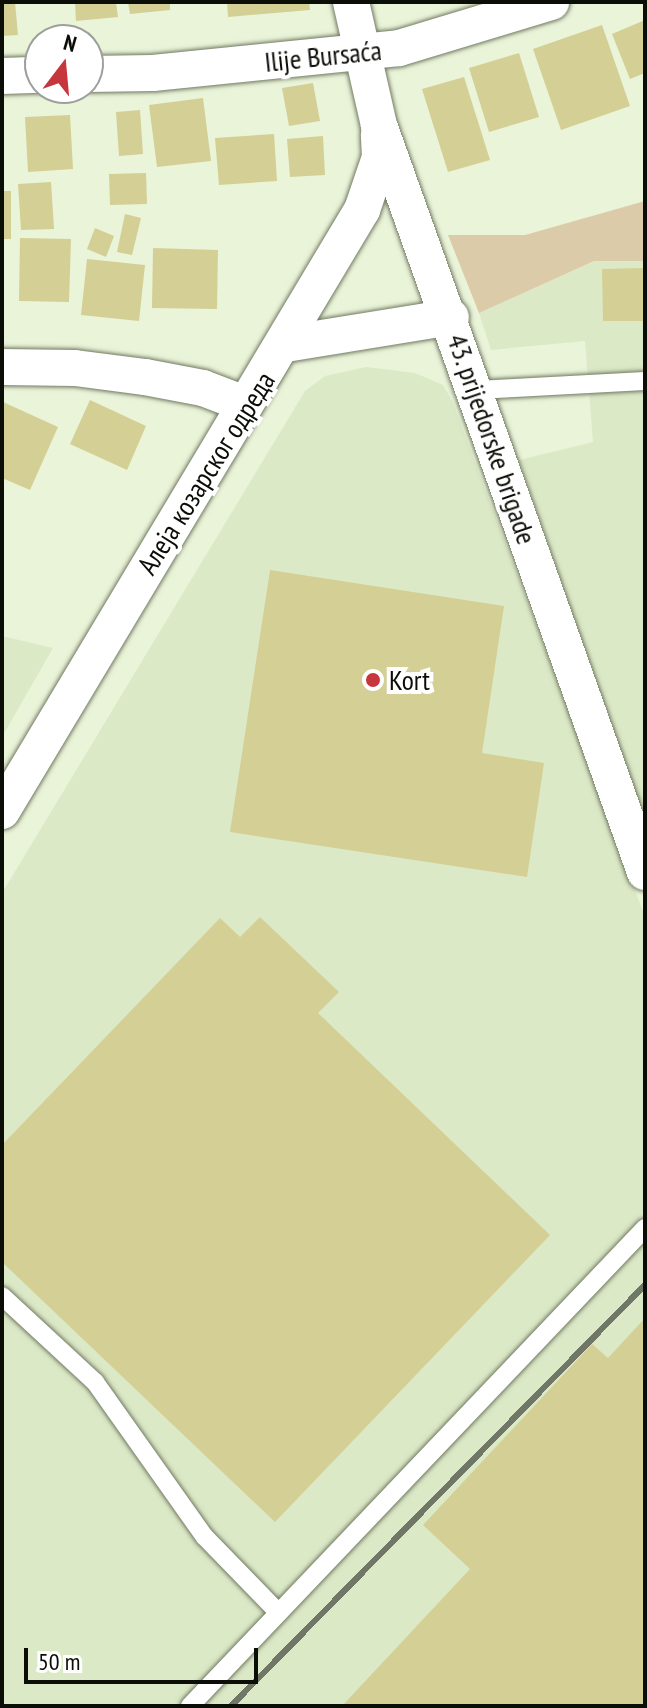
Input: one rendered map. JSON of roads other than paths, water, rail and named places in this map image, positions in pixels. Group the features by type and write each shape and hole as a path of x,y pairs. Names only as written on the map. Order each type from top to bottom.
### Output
{"street":[{"name":"43. prijedorske brigade","path":"351,2 379,125 477,390 645,872"},
{"name":"Ilije Bursaća","path":"104,74 153,73 399,48 551,2"},
{"path":"2,76 24,75"},
{"name":"Алеја козарског одреда","path":"2,811 242,403 285,344 362,210 380,157 379,125"},
{"path":"285,344 451,317"},
{"path":"2,367 75,368 145,377 242,403"}],"lane":[{"path":"477,390 645,381"},
{"path":"190,1706 645,1228"},
{"path":"2,1296 95,1382 204,1536 279,1613"}],"railway":[{"path":"231,1706 645,1285"}],"place":[{"name":"Kort","path":"373,680"}]}
